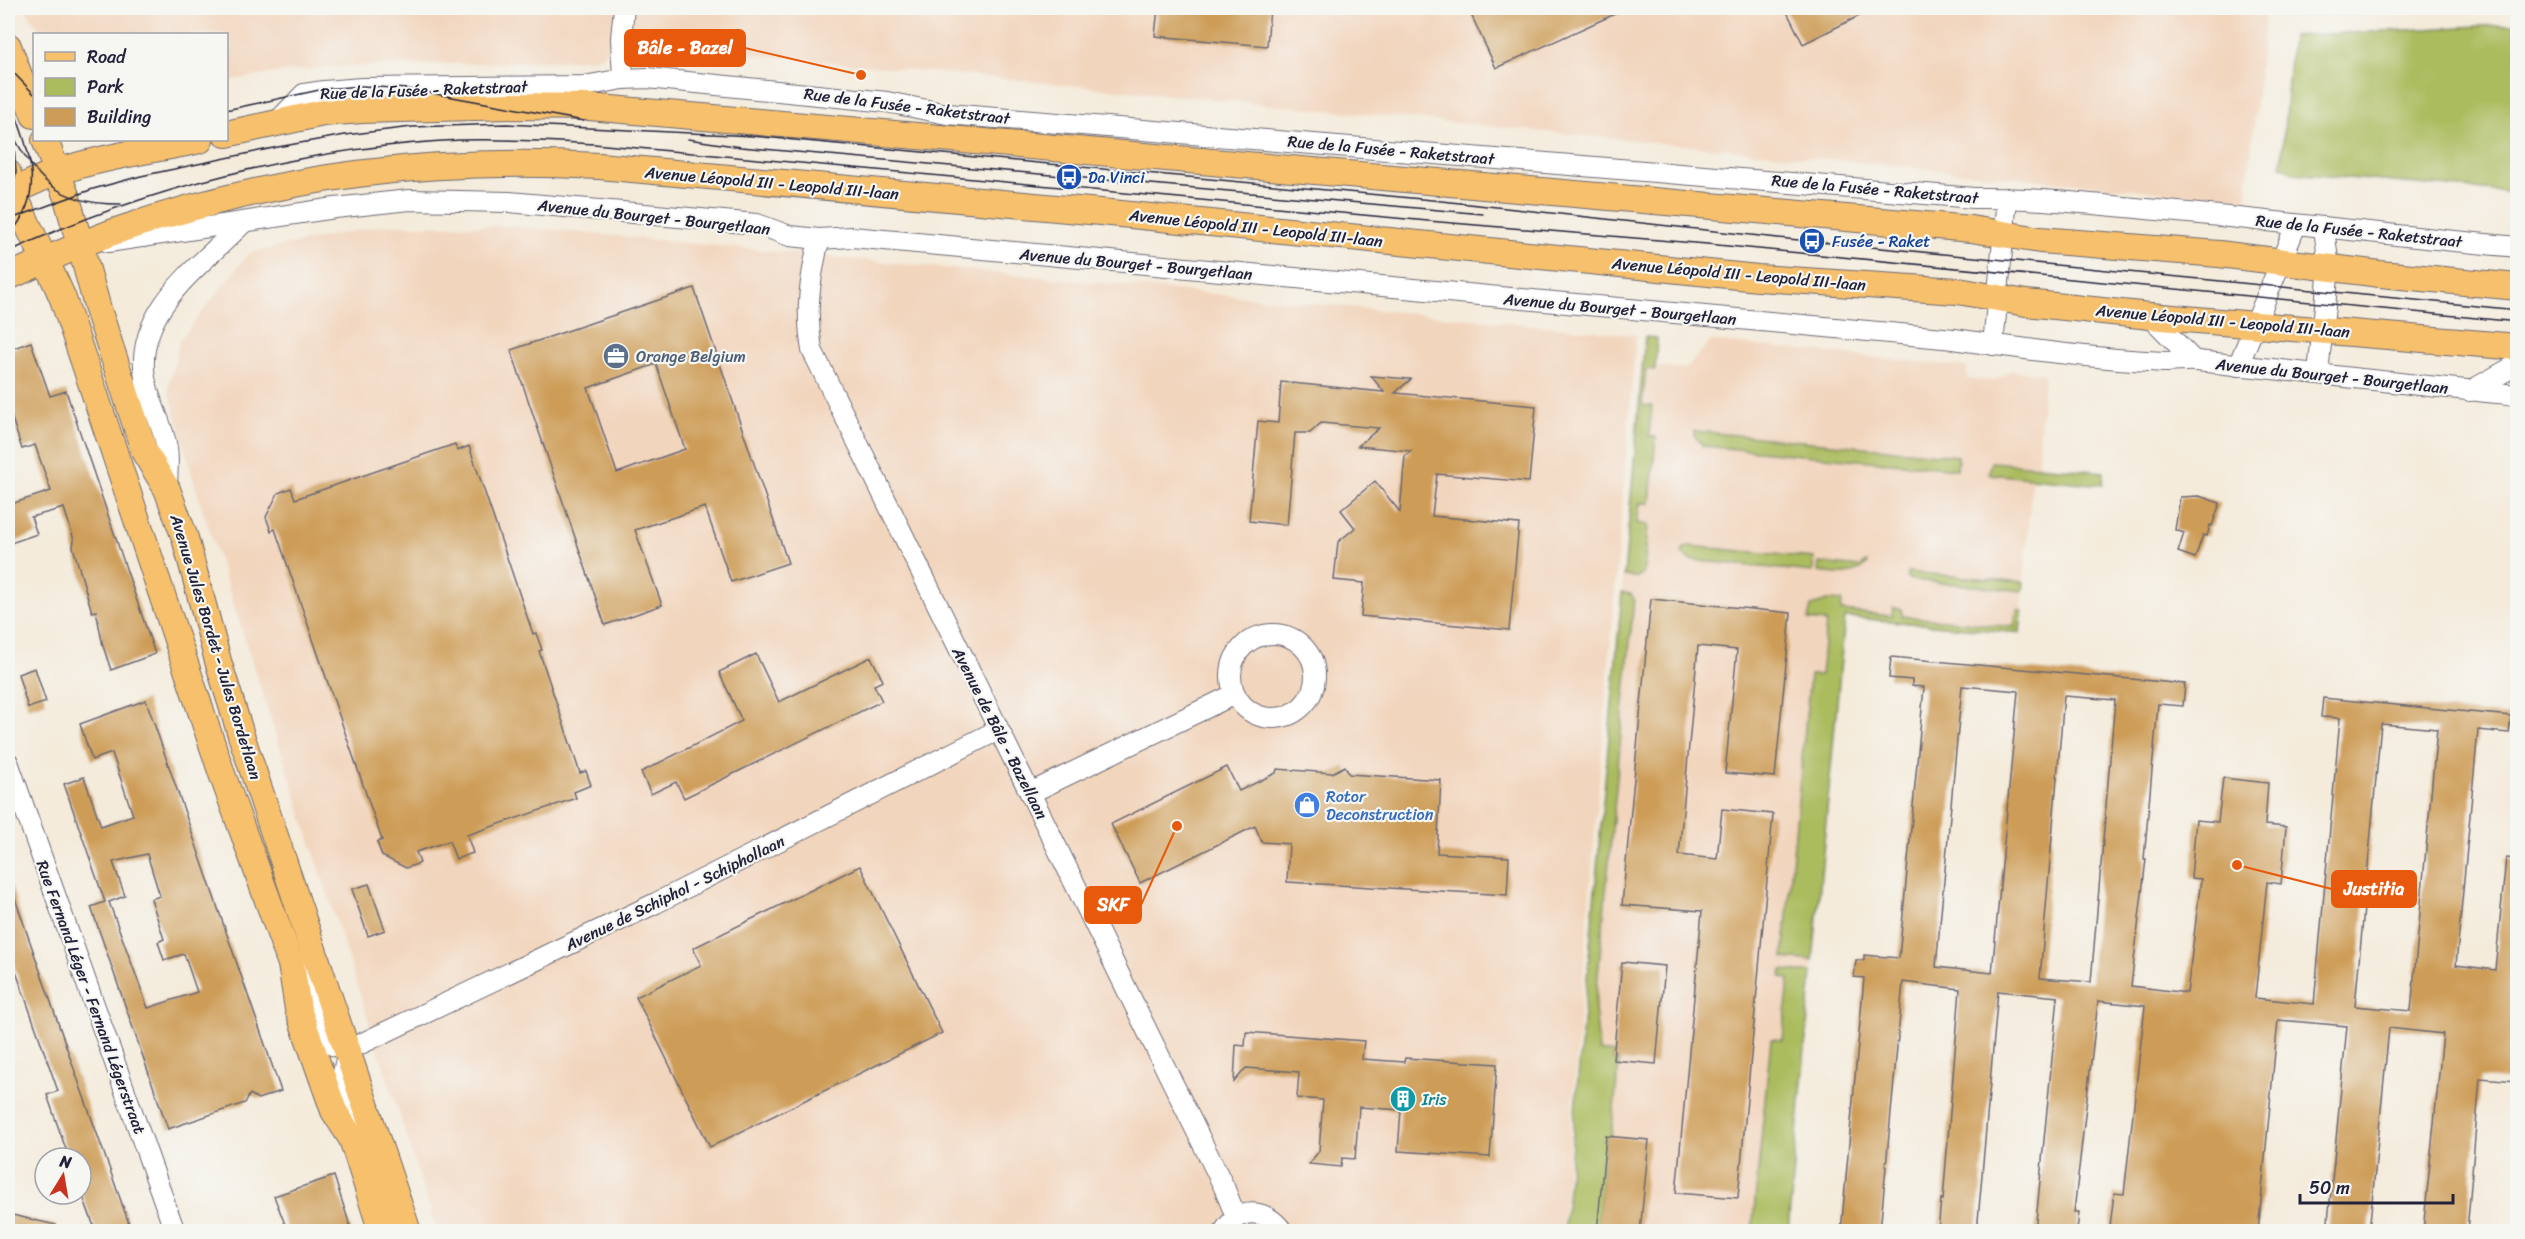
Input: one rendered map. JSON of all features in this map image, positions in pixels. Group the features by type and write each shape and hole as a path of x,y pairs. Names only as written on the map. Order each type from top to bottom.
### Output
{"main road":[{"path":"8,46 29,92 33,110"},
{"path":"228,134 323,113 506,96 589,107 1971,229 2040,240 2219,254 2329,268 2517,287"},
{"path":"45,141 57,173"},
{"path":"9,187 110,156 190,141"},
{"name":"Avenue Léopold III - Leopold III-laan","path":"8,277 124,228 258,191 328,177 452,164 525,162 599,166 1111,213 1758,278 1958,291 1997,298 2150,316 2517,347"},
{"name":"Avenue Jules Bordet - Jules Bordetlaan","path":"57,173 145,453 167,489 185,538 228,693 408,1232"},
{"name":"Avenue Jules Bordet - Jules Bordetlaan","path":"9,187 46,260 63,300 222,774 291,964 298,1008 334,1111 352,1139 382,1232"}],"street":[{"path":"623,79 621,38 624,8"},
{"name":"Rue de la Fusée - Raketstraat","path":"506,96 623,79 647,78 826,95 983,117 1974,198 2007,198 2130,207 2517,247"},
{"path":"1993,345 2007,198"},
{"name":"Avenue du Bourget - Bourgetlaan","path":"81,246 335,208 409,200 487,201 757,224 790,236 819,239 864,238 1954,339 2023,350 2167,362 2194,361 2517,395"},
{"path":"167,489 167,448 145,378 147,344 159,310 172,292 244,222"},
{"path":"2238,366 2295,225"},
{"path":"2318,373 2329,268 2324,228"},
{"name":"Avenue de Bâle - Bazellaan","path":"819,239 809,291 807,319 812,350 1216,1170 1230,1224 1246,1213 1257,1212 1276,1222 1282,1232"},
{"name":"Avenue du Bourget - Bourgetlaan","path":"2150,316 2194,361"},
{"name":"Avenue du Bourget - Bourgetlaan","path":"2470,391 2517,364"},
{"path":"1268,634 1291,638 1308,652 1314,665 1315,679 1312,692 1305,704 1294,713 1267,718 1254,714 1235,694 1231,680 1232,665 1238,651 1257,637 1268,634"},
{"path":"1030,793 1235,694"},
{"name":"Avenue de Schiphol - Schiphollaan","path":"348,1050 637,913 998,730"},
{"name":"Rue Fernand Léger - Fernand Légerstraat","path":"8,762 175,1232"},
{"name":"Avenue Jules Bordet - Jules Bordetlaan","path":"275,921 285,932 295,952 325,1036 332,1045 348,1050 341,1082 354,1127 352,1139"}],"shaded area":[{"path":"25,8 2266,8 2246,200 647,44 610,52 597,58 335,67 281,72 228,81 228,33 41,33"},
{"path":"384,225 513,226 1636,335 1562,1231 437,1231 197,492 168,388 180,340 249,253"},
{"path":"1645,337 1657,338 1655,366 1686,369 1710,341 1967,367 1967,379 1994,381 2010,371 2044,374 2038,461 2043,466 1991,462 1989,474 2032,479 2020,633 1845,618 1788,1231 1564,1232"}],"green space":[{"path":"2517,24 2517,193 2293,173 2281,165 2292,36"},
{"path":"1645,337 1657,338 1655,370 1646,369 1642,405 1652,406 1649,436 1656,437 1650,503 1640,503 1637,523 1648,525 1644,573 1637,577 1624,576"},
{"path":"1694,431 1958,456 1957,469 1703,446 1694,435"},
{"path":"1991,462 2104,472 2103,485 1989,474"},
{"path":"1689,546 1814,558 1813,572 1691,560 1682,554 1684,548"},
{"path":"1866,562 1868,564 1851,573 1818,572 1819,563 1860,567"},
{"path":"1908,572 2024,582 2023,591 1913,580 1907,578"},
{"path":"1622,593 1631,594 1634,599 1595,1007 1599,1051 1613,1053 1613,1060 1619,1061 1611,1137 1606,1137 1597,1231 1564,1232"},
{"path":"1831,600 1842,601 1841,611 1892,616 1893,608 1902,609 1902,616 2014,627 2017,610 2022,611 2020,633 1845,617 1813,961 1783,958 1810,675 1821,675 1826,622 1808,620 1811,606"},
{"path":"1782,970 1812,973 1788,1231 1752,1231 1771,1039 1783,1040 1789,979 1781,977"}],"building":[{"path":"1158,8 1270,8 1267,46 1155,36"},
{"path":"1468,8 1628,8 1496,68"},
{"path":"1785,8 1875,8 1803,44"},
{"path":"694,288 788,563 731,582 705,507 635,530 662,605 605,625 511,350","holes":["656,364 685,449 617,473 588,388"]},
{"path":"31,342 50,396 66,391 155,654 111,670 103,646 96,611 92,612 73,547 74,540 64,508 31,517 37,534 8,544 8,505 51,491 35,445 22,449 8,406 8,350"},
{"path":"1371,376 1411,379 1395,393 1536,406 1529,482 1437,474 1432,516 1519,524 1509,630 1361,616 1364,583 1334,580 1338,542 1355,528 1341,510 1375,481 1400,512 1405,456 1411,451 1358,446 1379,428 1321,423 1310,433 1295,433 1287,525 1249,521 1258,421 1278,423 1281,382 1384,392"},
{"path":"455,444 457,451 469,446 533,634 536,633 542,650 539,651 580,773 586,771 591,785 574,792 576,798 467,835 473,853 456,859 449,841 416,852 420,863 406,868 382,856 377,842 382,840 275,529 271,531 266,517 278,493 291,488 295,499"},
{"path":"2199,496 2220,503 2207,536 2203,535 2195,558 2178,552 2184,533 2175,530 2180,497"},
{"path":"1651,599 1791,613 1775,777 1725,773 1737,650 1698,646 1679,855 1717,859 1722,809 1773,814 1738,1198 1676,1193 1702,911 1622,905"},
{"path":"756,654 779,702 871,657 883,681 874,685 882,701 684,798 676,782 651,794 641,772 742,721 719,672"},
{"path":"1891,657 2185,684 2183,706 2158,704 2144,859 2146,859 2131,986 2187,993 2201,879 2191,878 2196,820 2218,822 2223,778 2268,783 2265,825 2286,827 2281,884 2267,882 2255,998 2314,1004 2340,718 2321,717 2323,698 2511,716 2509,733 2478,730 2456,965 2495,970 2506,858 2517,859 2517,1081 2480,1078 2467,1232 2423,1232 2443,1034 2389,1028 2369,1232 2327,1232 2347,1026 2278,1020 2258,1232 2135,1232 2110,1227 2114,1193 2124,1194 2145,1006 2098,1001 2074,1212 2079,1212 2077,1232 2035,1232 2058,997 1998,991 1977,1232 1938,1232 1941,1199 1943,1200 1960,989 1903,982 1880,1232 1841,1232 1864,978 1854,977 1856,960 1864,960 1864,955 1899,958 1924,687 1912,686 1912,680 1889,678","holes":["1962,686 2018,691 1992,973 1936,967","2064,696 2115,700 2091,982 2040,978","2381,724 2437,729 2411,1011 2355,1006"]},
{"path":"35,668 46,702 28,708 18,674"},
{"path":"146,700 281,1091 258,1099 250,1094 245,1103 168,1129 91,907 105,902 64,784 84,777 101,826 133,815 112,753 92,760 80,724","holes":["147,854 160,896 151,899 164,939 158,942 164,960 184,954 197,992 148,1008 109,902 125,896 113,862"]},
{"path":"1345,766 1349,774 1441,780 1437,853 1509,857 1507,895 1287,882 1289,844 1262,842 1255,826 1140,883 1111,824 1227,767 1239,791 1276,773 1277,769 1332,773"},
{"path":"860,866 942,1033 710,1147 636,997 701,965 693,948"},
{"path":"10,884 132,1232 96,1232 86,1206 93,1206 93,1146 65,1146 47,1095 58,1091 8,949 8,885"},
{"path":"369,884 385,930 368,936 352,889"},
{"path":"1622,962 1665,966 1656,1064 1613,1060"},
{"name":"Iris","path":"1246,1032 1364,1041 1362,1059 1404,1062 1405,1058 1497,1064 1490,1157 1398,1151 1401,1110 1359,1107 1355,1159 1342,1158 1341,1167 1309,1164 1319,1151 1323,1100 1297,1098 1299,1072 1246,1068 1234,1082 1236,1045 1245,1046"},
{"path":"1606,1136 1649,1140 1640,1232 1597,1232"},
{"path":"334,1176 352,1232 288,1232 274,1196"},
{"path":"8,1214 56,1225 55,1232 8,1232"}],"tram line":[{"path":"8,67 33,93"},
{"path":"228,110 324,89 362,86 408,89 584,121"},
{"path":"8,93 31,166 29,202 21,219 8,236"},
{"path":"8,220 93,189 141,176 278,147 345,135 412,127 506,124 752,136 1432,200 1778,238 2518,310"},
{"path":"8,125 27,160 50,185 80,200 121,204"},
{"path":"688,139 741,147 1483,214"},
{"path":"8,252 116,208 229,174 287,161 403,144 461,140 511,140 594,144 1428,221 1707,244 2518,322"},
{"path":"8,201 16,173 14,146"}],"place":[{"name":"Bâle - Bazel","path":"861,75"},
{"name":"Da Vinci","path":"1069,177"},
{"name":"Fusée - Raket","path":"1812,241"},
{"name":"Orange Belgium","path":"616,356"},
{"name":"Rotor Deconstruction","path":"1307,805"},
{"name":"SKF","path":"1177,826"},
{"name":"Justitia","path":"2237,865"},
{"name":"Iris","path":"1403,1099"}]}
